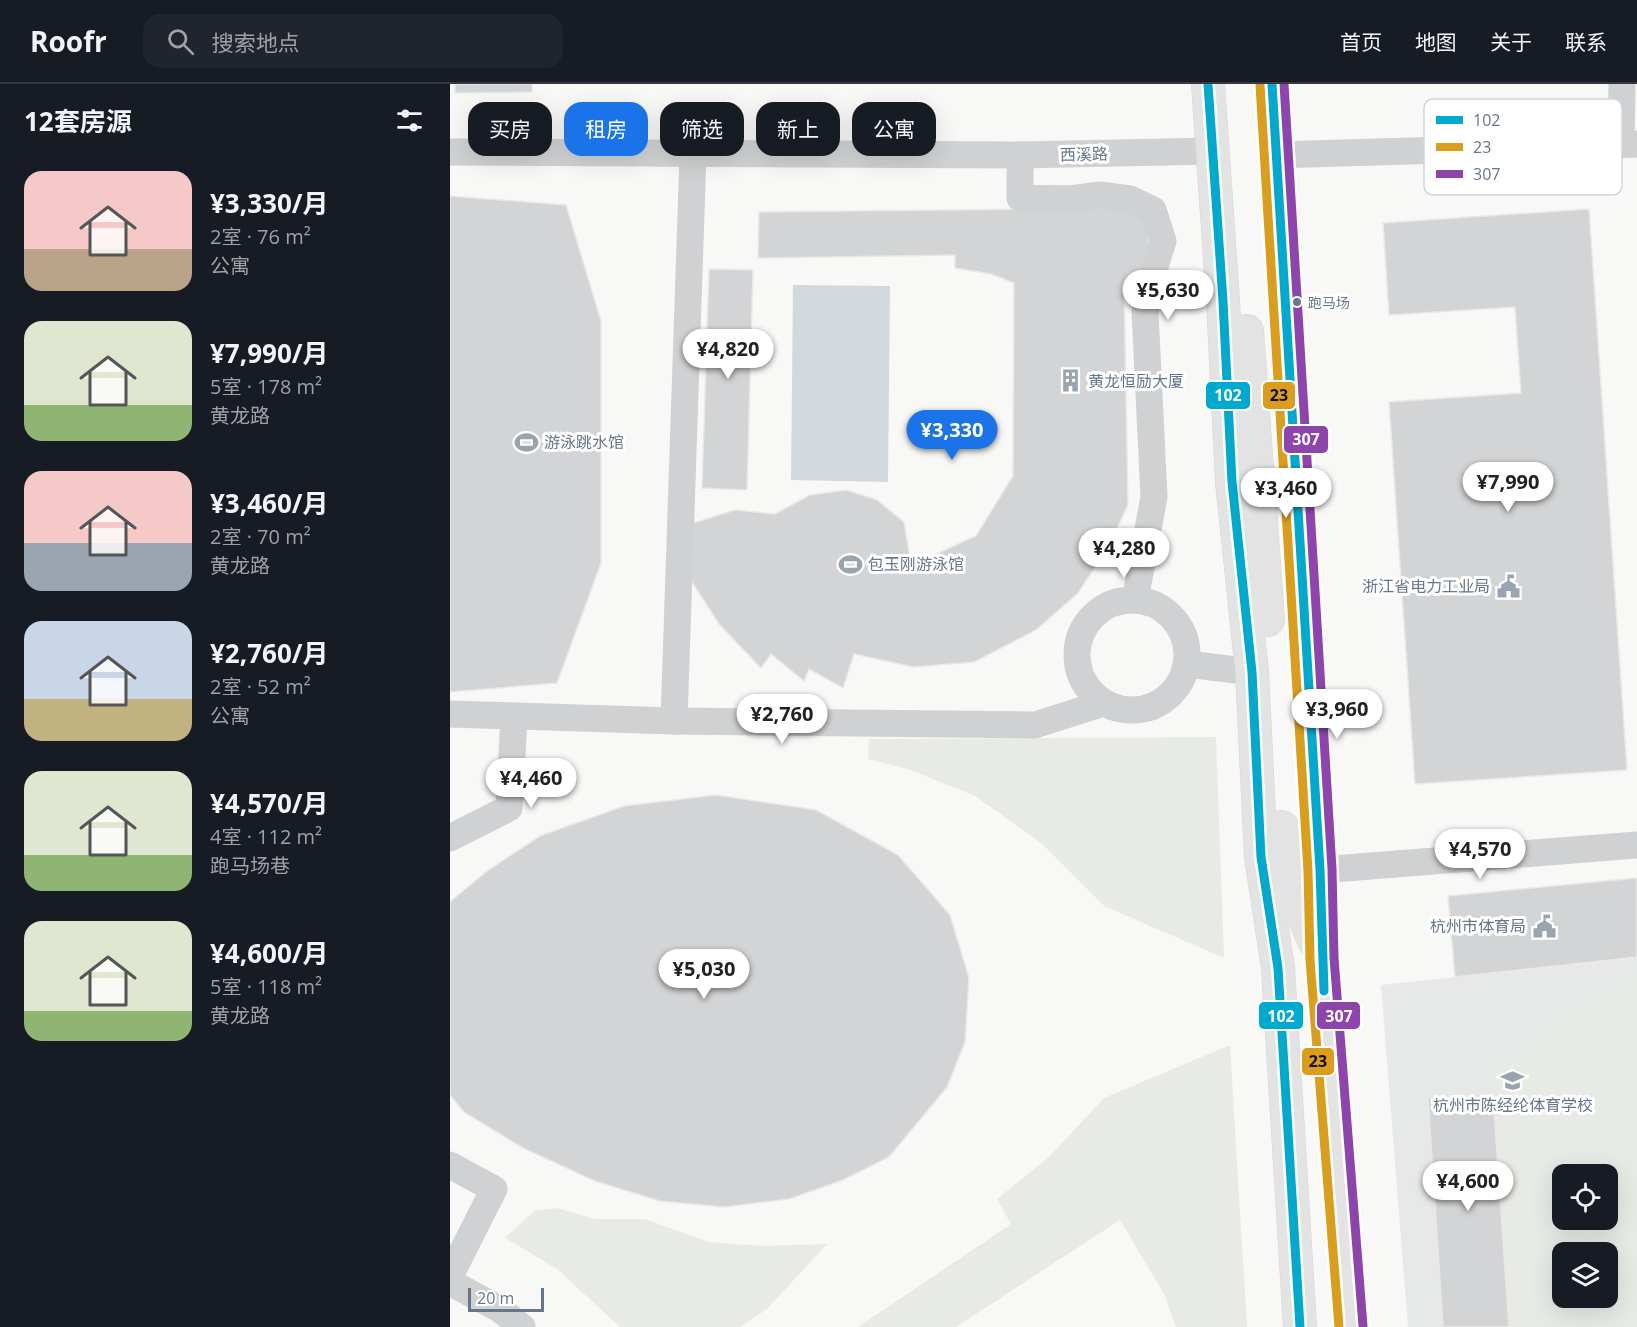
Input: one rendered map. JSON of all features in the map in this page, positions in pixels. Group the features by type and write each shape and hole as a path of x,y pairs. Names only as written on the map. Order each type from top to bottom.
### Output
{"main road":[{"path":"1208,84 1214,151 1232,482 1252,672 1261,857 1278,968 1300,1327"},
{"path":"1231,84 1252,425 1274,696 1284,867 1322,959"},
{"path":"1272,84 1320,870 1322,959 1351,1327"}],"street":[{"path":"1622,84 1629,144"},
{"path":"1276,155 1424,150"},
{"name":"西溪路","path":"744,154 1020,155 1214,151"},
{"name":"西溪路","path":"450,152 660,154"},
{"path":"1020,155 1020,198 1070,199 1100,195 1130,199 1153,210 1163,241 1145,312 1154,497 1135,600"},
{"path":"674,721 693,156"},
{"path":"1135,600 1154,604 1169,615 1181,629 1187,646 1187,664 1181,681 1170,696 1155,706 1138,710 1120,709 1104,703 1090,691 1080,676 1077,658 1079,640 1087,624 1100,610 1117,602 1135,600"},
{"path":"1187,664 1252,672"},
{"path":"450,714 514,718 1035,726 1104,703"},
{"path":"450,838 509,808 514,718"},
{"path":"1320,870 1637,845"},
{"path":"450,1165 495,1188 450,1276"},
{"path":"450,1282 492,1318 522,1327"}],"shaded area":[{"path":"793,285 890,286 888,482 791,480"},
{"path":"1216,737 1224,958 1104,906 1041,843 975,796 908,769 868,759 869,739"},
{"name":"杭州市陈经纶体育学校","path":"1637,958 1637,1327 1408,1327 1381,985"},
{"path":"1637,977 1637,1327 1509,1327 1489,1053 1522,1050 1562,1011 1598,989"},
{"path":"1230,1045 1247,1327 1176,1327 1164,1294 1120,1220 956,1327 858,1327 1011,1224 997,1199 1049,1157 1104,1098"},
{"path":"557,1208 595,1219 645,1219 709,1242 762,1246 827,1244 767,1309 740,1327 620,1327 557,1269 505,1238 534,1211"}],"building":[{"path":"455,84 532,84 532,92 455,93"},
{"name":"游泳跳水馆","path":"450,196 566,205 601,321 601,563 557,683 450,692"},
{"name":"黄龙恒励大厦","path":"1126,208 1146,221 1149,246 1141,271 1124,286 1128,505 1107,549 1078,593 1036,630 974,662 913,667 854,654 843,688 809,669 804,681 771,654 761,668 719,624 692,582 687,525 735,510 775,514 810,495 846,490 877,500 904,522 910,558 936,554 976,536 1013,476 1014,283 991,274 955,268 955,255 758,258 759,212"},
{"name":"浙江省电力工业局","path":"1589,209 1627,770 1415,784 1389,402 1521,393 1515,307 1389,315 1383,223"},
{"path":"709,269 753,270 747,490 702,488"},
{"path":"716,795 816,810 898,855 950,915 969,978 965,1042 947,1087 889,1157 843,1180 789,1199 724,1207 660,1201 595,1181 523,1148 464,1112 450,1095 450,902 487,871 540,836 624,806"},
{"name":"杭州市体育局","path":"1637,878 1637,957 1455,977 1448,896"},
{"path":"1493,1094 1509,1327 1443,1327 1428,1098"}],"transit line":[{"name":"102","path":"1208,84 1223,301 1232,482 1252,672 1261,857 1278,968 1300,1327"},
{"name":"102","path":"1272,84 1320,870 1324,991"},
{"name":"307","path":"1284,84 1332,869 1334,958 1363,1326"},
{"name":"23","path":"1260,85 1308,871 1310,960 1339,1327"}],"place":[{"name":"跑马场","path":"1297,302"},
{"name":"黄龙恒励大厦","path":"1070,381"},
{"name":"游泳跳水馆","path":"526,442"},
{"name":"包玉刚游泳馆","path":"850,564"},
{"name":"浙江省电力工业局","path":"1508,586"},
{"name":"杭州市体育局","path":"1544,926"},
{"name":"杭州市陈经纶体育学校","path":"1513,1080"}]}
